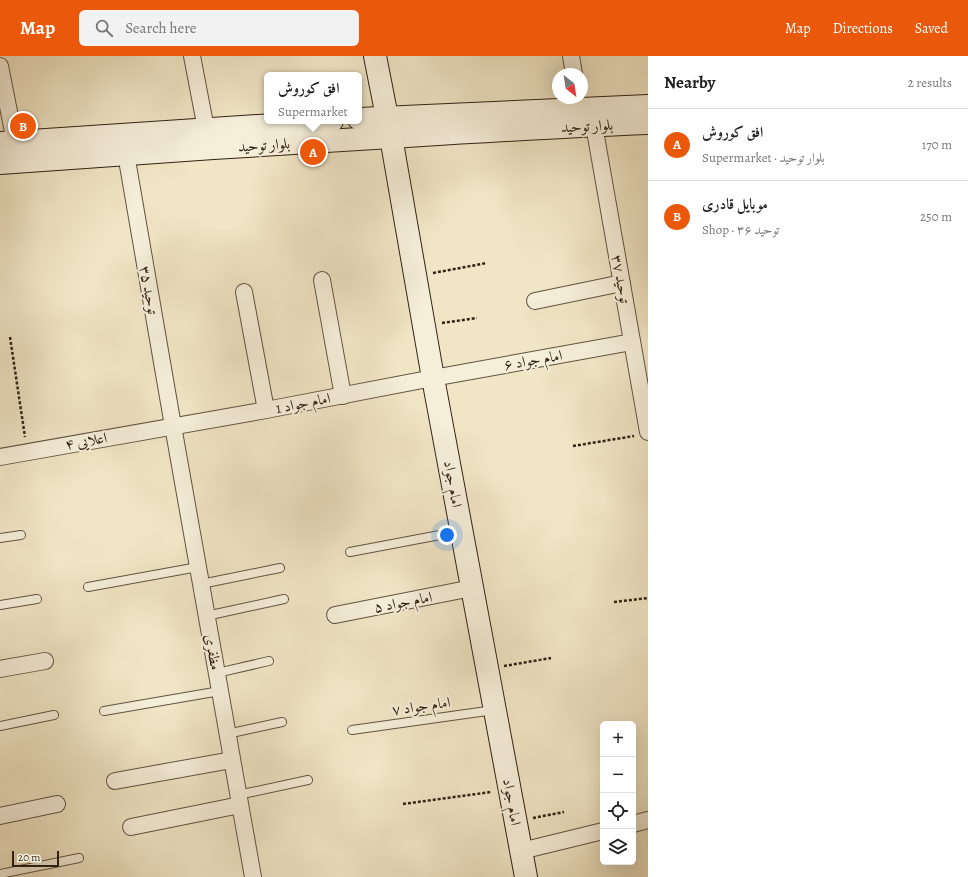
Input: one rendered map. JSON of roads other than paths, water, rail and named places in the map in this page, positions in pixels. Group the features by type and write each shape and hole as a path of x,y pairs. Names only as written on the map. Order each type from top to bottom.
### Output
{"main road":[{"name":"امام جواد","path":"375,56 433,378 526,877"},
{"name":"بلوار توحید","path":"0,162 126,154 389,127 648,106"},
{"name":"بلوار توحید","path":"585,111 648,123"},
{"name":"بلوار توحید","path":"362,120 389,127"},
{"name":"بلوار توحید","path":"8,142 285,124"}],"street":[{"path":"192,56 206,129"},
{"path":"570,56 573,68"},
{"path":"0,66 8,142"},
{"name":"توحید ۳۷","path":"585,111 622,283 632,342 644,434"},
{"name":"توحید ۳۵","path":"126,154 172,426"},
{"path":"322,280 343,396"},
{"path":"534,301 622,283"},
{"path":"244,292 266,410"},
{"name":"امام جواد ۶","path":"433,378 632,342"},
{"name":"امام جواد 1","path":"172,426 343,396 433,378"},
{"name":"اعلایی ۴","path":"0,457 172,426"},
{"name":"مظفری","path":"172,426 253,877"},
{"name":"امام جواد ۵","path":"334,615 472,588"},
{"path":"0,669 45,661"},
{"path":"114,781 232,760"},
{"path":"131,827 239,800"},
{"path":"0,816 57,804"},
{"path":"636,823 648,820"},
{"path":"521,851 600,832"}],"lane":[{"path":"350,552 462,530"},
{"path":"0,538 20,535"},
{"path":"88,587 198,567"},
{"path":"200,584 280,568"},
{"path":"0,606 37,599"},
{"path":"206,616 284,599"},
{"path":"216,673 269,661"},
{"path":"104,711 220,691"},
{"name":"امام جواد ۷","path":"352,730 495,710"},
{"path":"0,726 54,716"},
{"path":"227,734 282,722"},
{"path":"239,800 308,780"},
{"path":"0,874 79,858"}],"place":[{"name":"موبایل قادری","path":"23,126"},
{"name":"افق کوروش","path":"313,152"}]}
